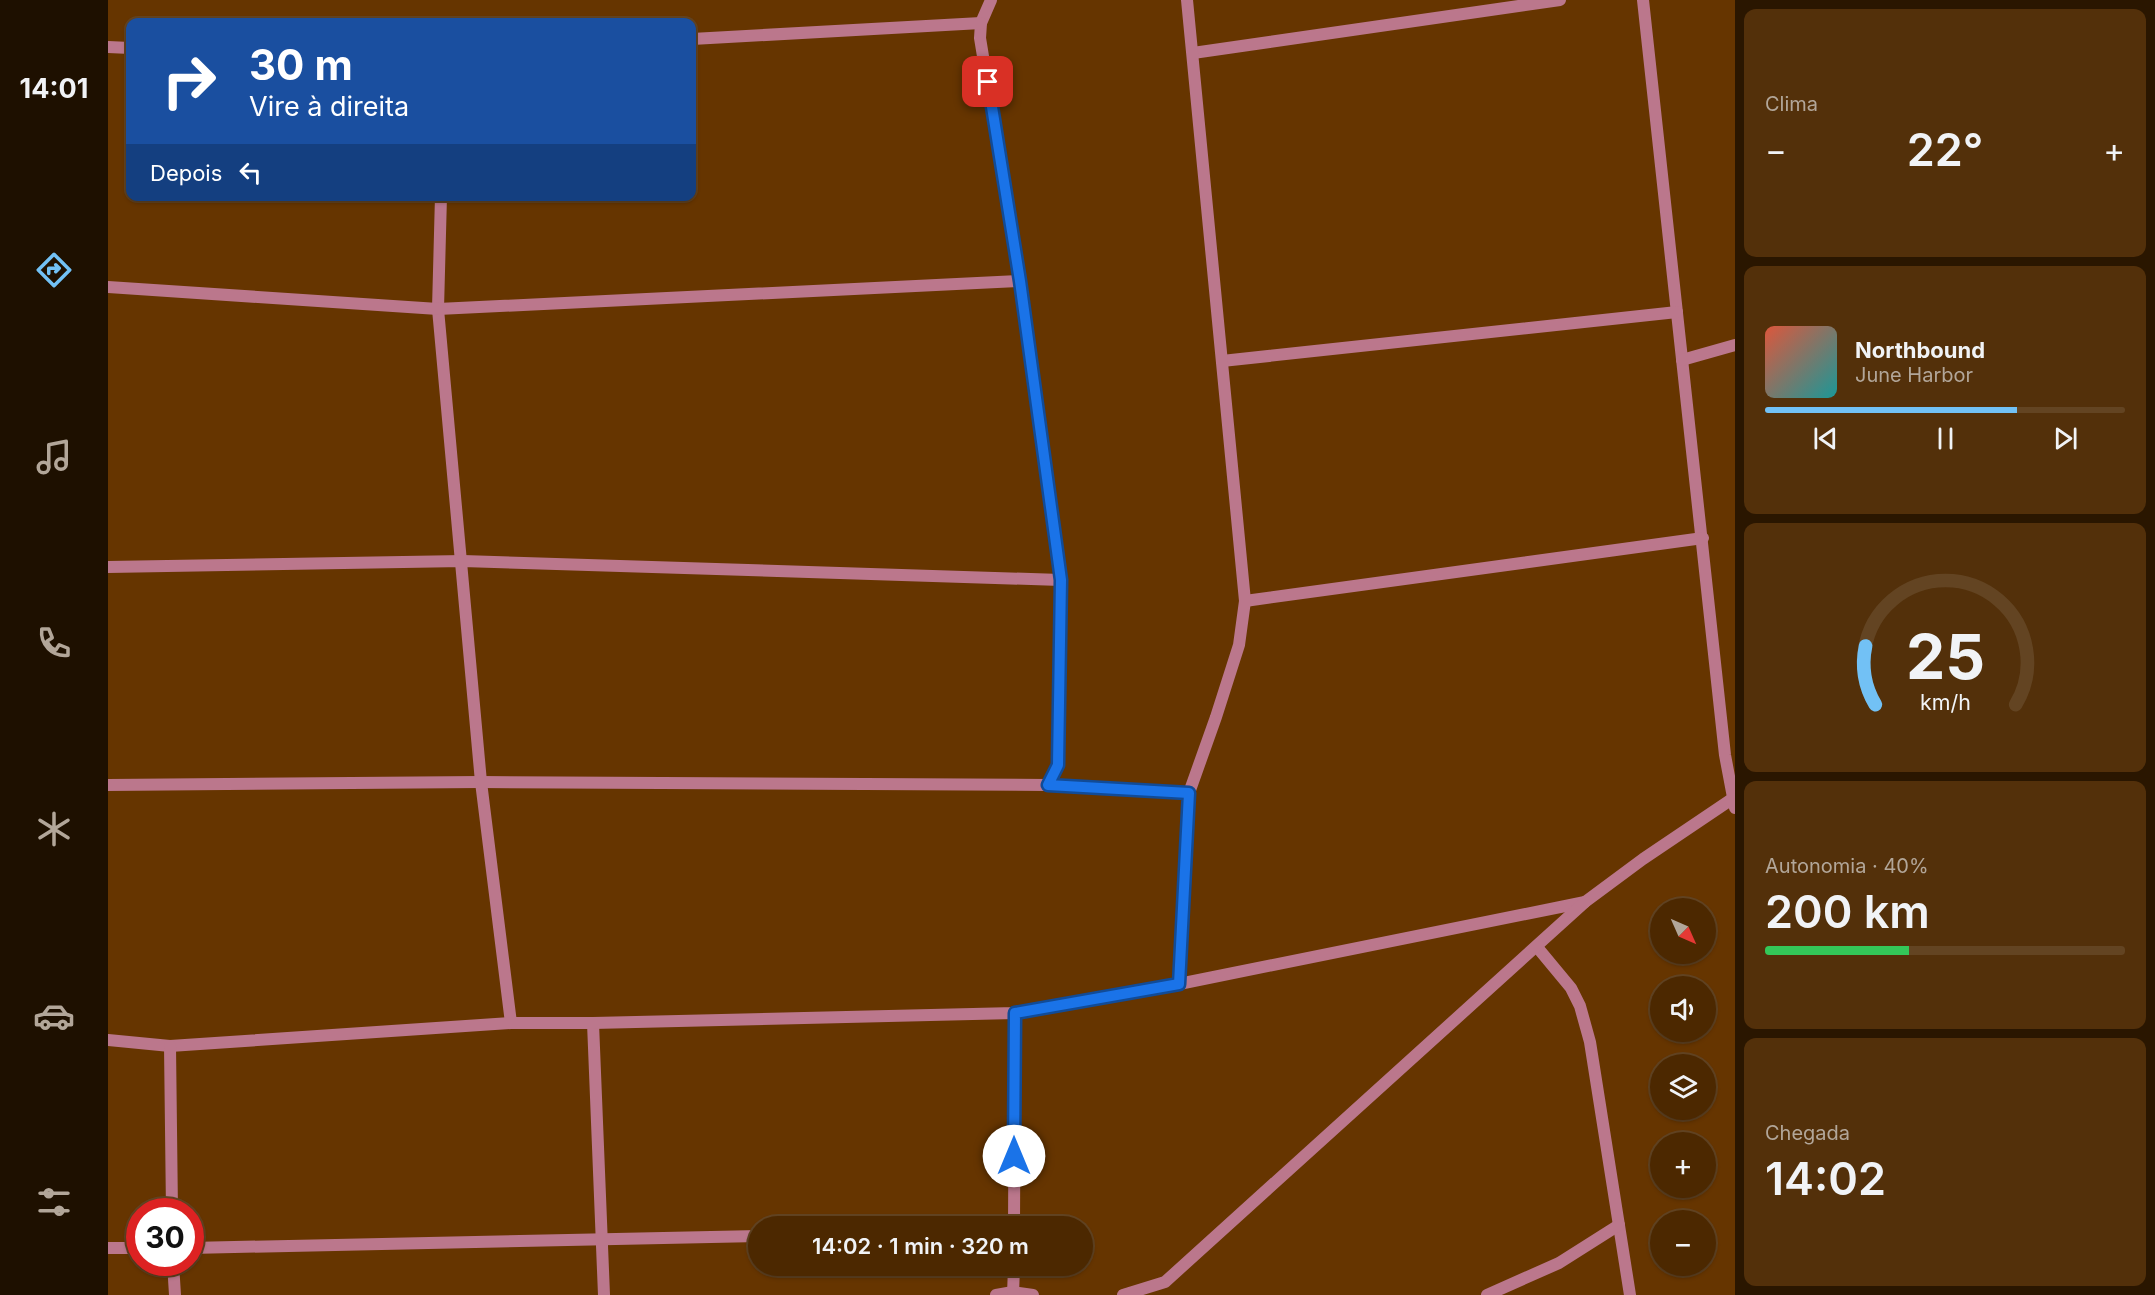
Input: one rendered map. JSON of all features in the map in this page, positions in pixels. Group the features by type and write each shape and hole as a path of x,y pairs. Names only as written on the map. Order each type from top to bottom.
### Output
{"street":[{"path":"991,0 981,23 980,38 1020,281 1061,580 1058,765 1048,785"},
{"path":"1179,984 1189,793 1239,645 1245,601 1187,0"},
{"path":"1193,53 1560,0"},
{"path":"1123,1295 1165,1282 1585,902 1643,859 1734,804 1643,0"},
{"path":"696,39 981,23"},
{"path":"108,47 126,48"},
{"path":"441,201 438,309 482,782 511,1023"},
{"path":"108,287 438,309 1020,281"},
{"path":"1222,361 1677,312"},
{"path":"1682,360 1735,345"},
{"path":"1245,601 1703,538"},
{"path":"108,567 463,561 1061,580"},
{"path":"108,785 482,782 1048,785 1189,793"},
{"path":"108,1040 170,1046 511,1023 1015,1013 1179,984 1585,902"},
{"path":"1537,947 1571,988 1580,1006 1590,1042 1630,1295"},
{"path":"1014,1216 1015,1013"},
{"path":"593,1023 604,1295"},
{"path":"170,1046 172,1198"},
{"path":"1487,1295 1559,1263 1619,1225"},
{"path":"204,1248 748,1236"},
{"path":"108,1248 126,1248"},
{"path":"174,1276 175,1295"},
{"path":"1013,1294 1014,1276"},
{"path":"996,1295 1033,1295"}],"route":[{"path":"988,82 1020,281 1061,580 1058,765 1048,785 1189,793 1179,984 1015,1013 1014,1156"}]}
